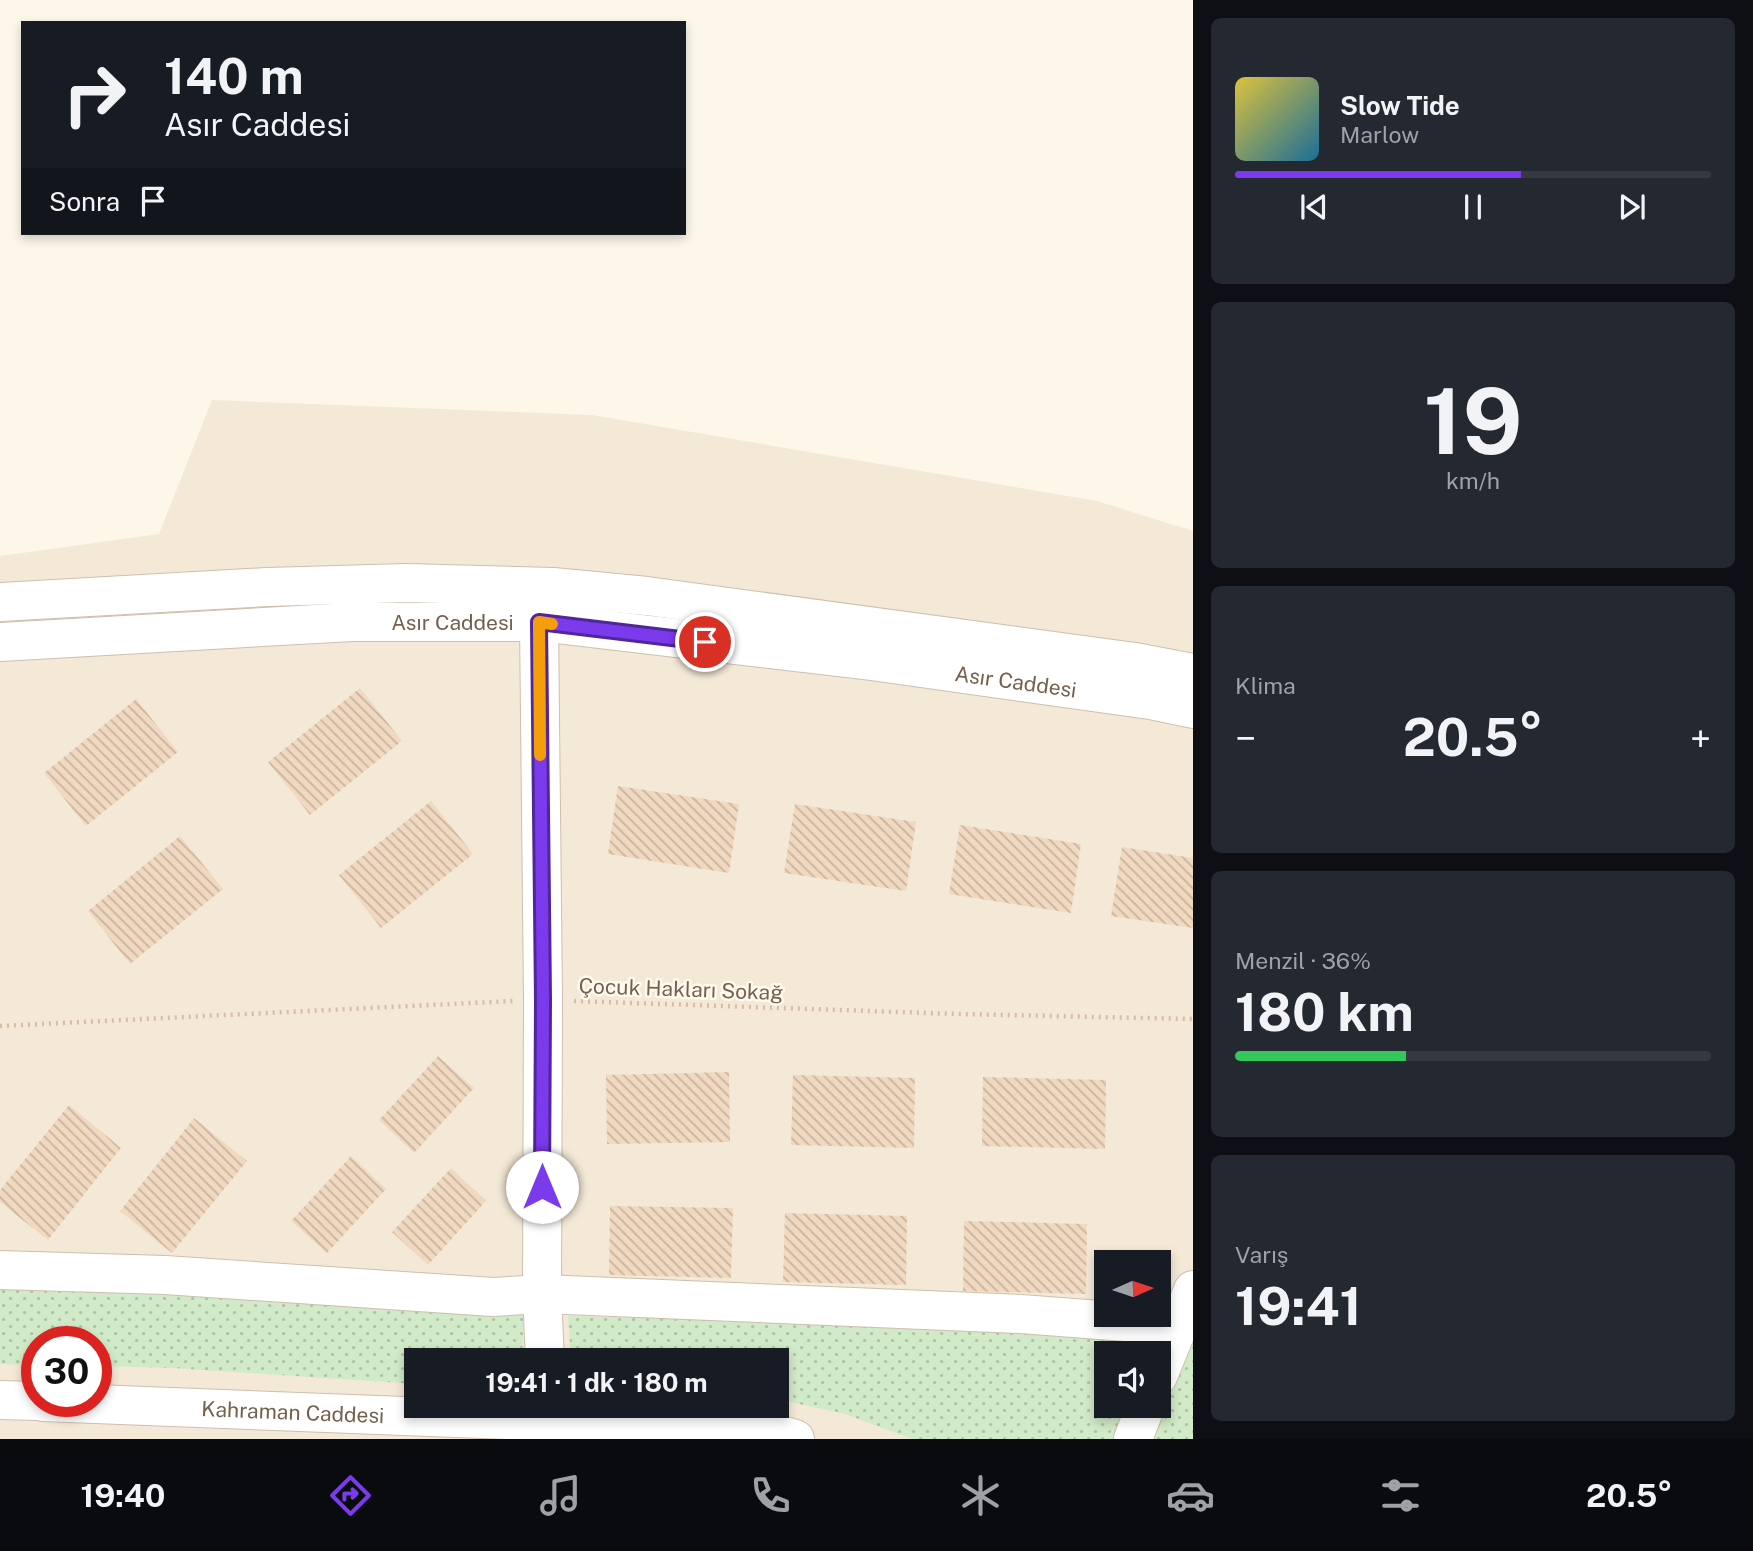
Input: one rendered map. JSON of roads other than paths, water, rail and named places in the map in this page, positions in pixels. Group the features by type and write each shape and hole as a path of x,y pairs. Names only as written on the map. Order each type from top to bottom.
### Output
{"street":[{"name":"Asır Caddesi","path":"0,602 392,583 553,587 648,596 1121,660 1193,673"},
{"name":"Asır Caddesi","path":"0,642 352,622 539,622 884,663 1150,700 1193,709"},
{"path":"539,622 544,1348"},
{"path":"0,1270 165,1275 493,1297 542,1294 1021,1314 1179,1326"},
{"path":"1171,1345 1193,1290"},
{"path":"0,1400 21,1401"},
{"name":"Kahraman Caddesi","path":"112,1405 689,1427 778,1434 794,1439"},
{"path":"1133,1439 1141,1418"}]}
